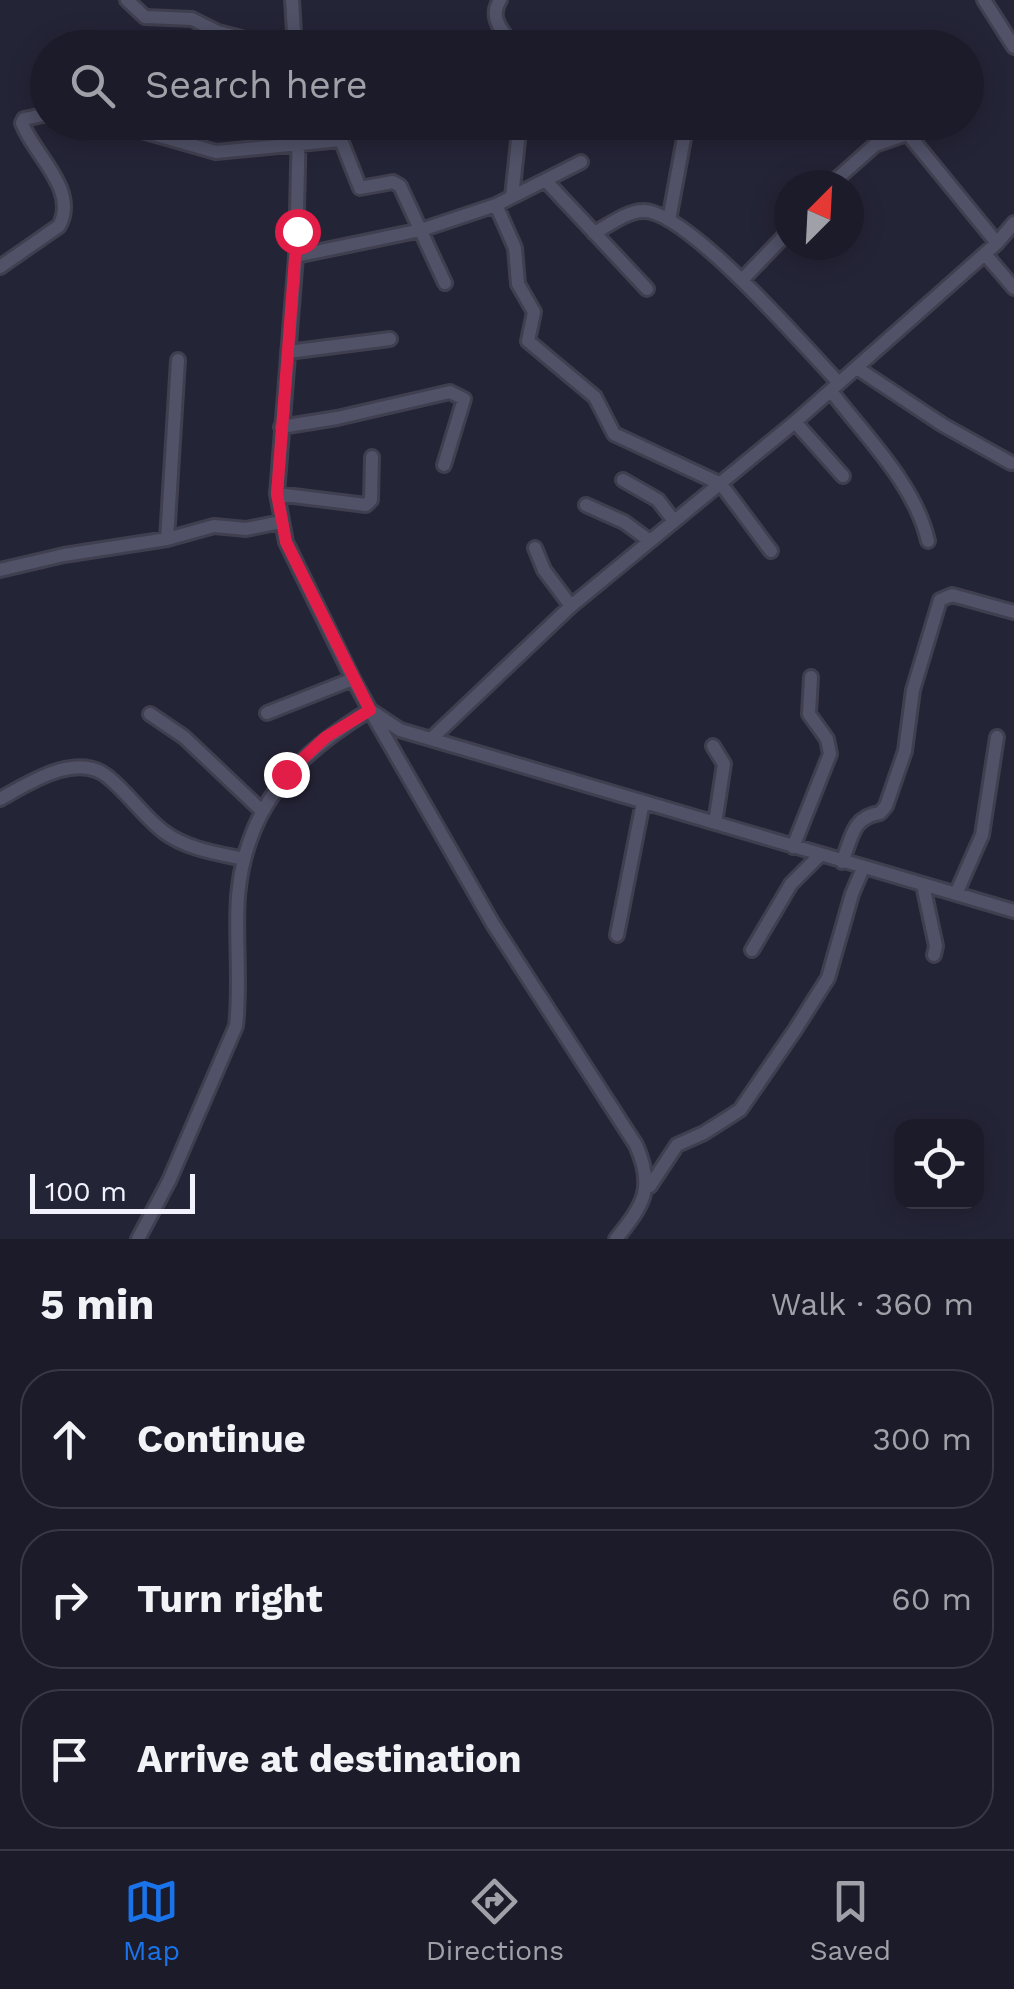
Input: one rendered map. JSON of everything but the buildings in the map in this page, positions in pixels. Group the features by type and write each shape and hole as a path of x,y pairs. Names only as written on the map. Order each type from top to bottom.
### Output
{"street":[{"path":"127,0 145,17 192,19 214,30"},
{"path":"500,0 494,17 503,30"},
{"path":"984,0 1014,47"},
{"path":"293,1 294,30"},
{"path":"30,117 22,123 30,137"},
{"path":"0,267 58,226 63,217 64,199 58,184 32,140"},
{"path":"174,140 216,152 340,140 358,185 370,188 397,183 445,283"},
{"path":"300,140 296,256 277,494 286,542 353,679 494,924 636,1146 646,1168 648,1188"},
{"path":"512,196 518,140"},
{"path":"669,220 684,140"},
{"path":"847,170 884,140"},
{"path":"916,140 998,243"},
{"path":"296,256 421,230 496,205 581,162"},
{"path":"546,181 647,289"},
{"path":"496,205 516,248 518,284 534,312 528,341 595,397 614,434 722,484 771,552"},
{"path":"594,233 637,211 650,211 669,220 743,279 835,387 922,517 928,541"},
{"path":"431,740 571,606 795,422 998,243 1014,223"},
{"path":"743,279 774,246"},
{"path":"985,254 1014,288"},
{"path":"288,352 390,339"},
{"path":"167,539 178,360"},
{"path":"857,368 1011,464"},
{"path":"281,427 450,392 464,399 444,464"},
{"path":"795,422 843,476"},
{"path":"277,494 366,505 371,500 372,457"},
{"path":"622,480 650,494 674,521"},
{"path":"586,504 624,522 650,541"},
{"path":"0,570 167,539 214,526 246,528 281,522"},
{"path":"534,548 544,570 571,606"},
{"path":"842,862 858,822 866,815 880,813 886,806 904,751 914,690 940,600 952,595 1014,612"},
{"path":"793,847 830,754 828,739 809,714 811,677"},
{"path":"267,712 353,679"},
{"path":"370,710 400,730 431,740 1014,911"},
{"path":"138,1239 169,1181 236,1026 238,894 244,859 262,811 286,774 326,737 370,710"},
{"path":"150,714 184,736 262,811"},
{"path":"956,894 982,835 998,737"},
{"path":"714,746 724,764 715,824"},
{"path":"0,799 44,775 87,768 104,773 162,831 186,845 244,859"},
{"path":"616,935 643,802"},
{"path":"752,950 792,884 820,855"},
{"path":"616,1239 677,1145 740,1110 796,1030 828,978 863,868"},
{"path":"923,885 936,946 934,955"}],"route":[{"path":"286,774 326,737 370,710 286,542 277,494 297,231"}]}
